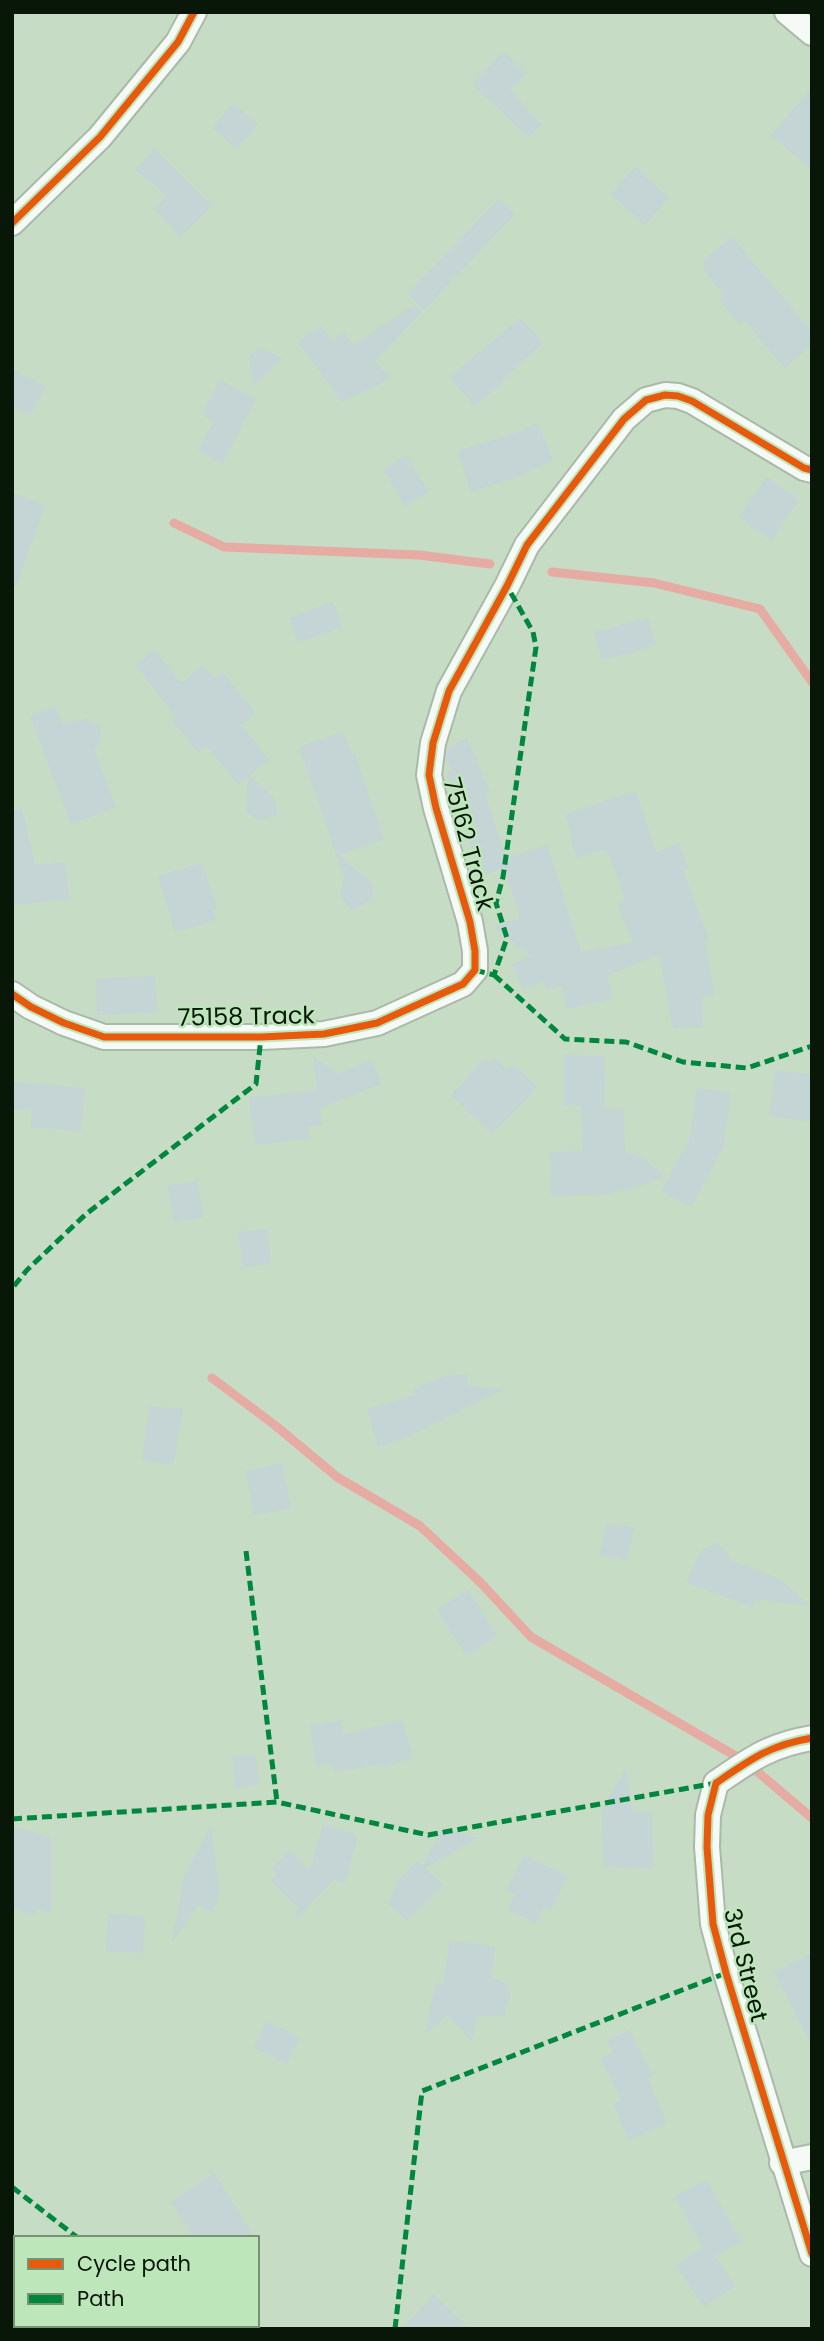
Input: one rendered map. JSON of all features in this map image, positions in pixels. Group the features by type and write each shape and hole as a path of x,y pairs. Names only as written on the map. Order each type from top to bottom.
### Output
{"street":[{"path":"12,223 100,137 178,42 194,12"},
{"path":"787,12 812,33"},
{"name":"75162 Track","path":"475,970 470,922 436,808 429,775 433,743 449,691 472,653 527,545 624,419 646,400 666,395 692,401 804,468 812,470"},
{"name":"75158 Track","path":"12,994 64,1023 104,1037 261,1037 324,1034 377,1023 463,984 475,970"},
{"name":"3rd Street","path":"812,1738 788,1742 760,1753 716,1783 708,1815 707,1847 713,1924 782,2163 812,2254"},
{"path":"782,2163 812,2157"}],"building":[{"path":"504,51 526,74 510,89 541,125 529,137 472,84"},
{"path":"812,88 812,170 771,135"},
{"path":"233,103 258,124 237,149 213,128"},
{"path":"154,148 212,206 180,236 154,209 167,196 136,170"},
{"path":"635,167 669,197 645,225 611,195"},
{"path":"499,199 515,214 424,310 407,294"},
{"path":"732,237 812,332 812,344 785,368 744,320 739,324 719,299 724,295 704,270 704,260"},
{"path":"414,305 421,313 375,361 390,379 342,402 298,342 321,326 332,340 344,332 353,345"},
{"path":"520,318 543,343 502,381 503,383 474,406 450,377"},
{"path":"260,348 282,358 254,386 249,357"},
{"path":"12,369 46,386 30,415 12,406"},
{"path":"220,380 256,399 222,464 198,451 214,421 202,415"},
{"path":"538,423 553,461 526,474 471,492 458,451"},
{"path":"406,455 429,492 405,506 383,469"},
{"path":"767,477 799,500 771,540 739,517"},
{"path":"12,493 45,505 16,586 12,586"},
{"path":"333,602 342,627 298,643 289,618"},
{"path":"648,618 656,646 602,660 594,632"},
{"path":"155,650 181,683 203,665 214,679 222,672 256,713 241,725 269,760 249,775 274,798 277,815 259,821 246,812 248,776 238,784 206,745 198,752 173,722 177,719 136,665"},
{"path":"55,706 62,724 87,719 100,726 101,740 94,750 116,807 71,824 30,716"},
{"path":"343,732 352,756 355,754 384,839 338,855 370,881 372,886 370,901 351,911 340,894 344,877 299,747"},
{"path":"467,738 490,792 485,794 506,858 547,845 581,952 633,942 617,904 626,900 606,849 576,858 566,814 636,791 656,852 679,843 689,869 683,871 709,939 705,941 714,995 702,997 703,1027 673,1028 659,955 607,975 613,999 567,1009 562,986 546,989 545,981 523,989 512,964 531,956 494,927 520,918 504,868 481,876 446,773 452,770 446,758 447,749"},
{"path":"22,809 35,865 65,862 69,899 12,905 12,810"},
{"path":"203,863 217,909 213,910 216,920 175,932 158,876"},
{"path":"155,976 157,1012 97,1015 96,979"},
{"path":"564,1055 605,1056 604,1109 623,1108 625,1152 640,1156 665,1176 613,1194 551,1196 550,1152 583,1151 581,1105 564,1105"},
{"path":"313,1056 338,1074 372,1060 381,1084 320,1108 322,1125 308,1127 310,1138 255,1145 249,1098 317,1090 318,1096"},
{"path":"494,1057 507,1070 512,1064 537,1087 492,1134 451,1095 485,1058 489,1062"},
{"path":"775,1070 812,1075 810,1121 769,1116"},
{"path":"12,1082 85,1088 81,1131 31,1127 32,1109 12,1110"},
{"path":"697,1088 731,1093 723,1148 691,1207 661,1191 690,1138"},
{"path":"197,1181 203,1217 174,1222 168,1186"},
{"path":"267,1229 271,1264 243,1267 238,1232"},
{"path":"467,1374 468,1386 505,1389 401,1440 378,1447 367,1409 416,1395 413,1390 444,1376"},
{"path":"149,1406 183,1409 173,1465 142,1460"},
{"path":"282,1463 291,1508 254,1515 246,1471"},
{"path":"606,1523 634,1528 627,1560 600,1555"},
{"path":"716,1543 724,1548 732,1561 780,1579 810,1606 756,1599 752,1607 686,1582 703,1549"},
{"path":"468,1590 497,1636 466,1656 437,1609"},
{"path":"402,1720 413,1759 334,1772 333,1763 316,1766 310,1725 341,1721 343,1735"},
{"path":"255,1754 260,1784 236,1788 232,1757"},
{"path":"626,1767 633,1812 652,1812 653,1869 603,1866 602,1811"},
{"path":"323,1825 358,1835 345,1883 334,1880 294,1922 299,1907 271,1881 277,1874 272,1869 289,1850 310,1870"},
{"path":"12,1826 51,1837 51,1913 37,1909 34,1916 12,1907"},
{"path":"211,1826 219,1890 214,1913 198,1905 172,1943 184,1876"},
{"path":"442,1828 478,1838 425,1868 443,1885 407,1921 389,1904 397,1881 417,1861 423,1866"},
{"path":"524,1855 568,1876 551,1910 544,1907 536,1923 508,1910 515,1894 507,1890"},
{"path":"108,1914 145,1916 143,1953 106,1951"},
{"path":"450,1940 495,1947 491,1977 505,1983 510,1990 505,2016 477,2016 472,2042 448,2015 425,2034 436,1983 443,1984"},
{"path":"812,1953 812,2046 774,1972"},
{"path":"267,2021 300,2038 286,2064 254,2047"},
{"path":"629,2030 653,2076 648,2079 667,2123 629,2140 613,2104 622,2100 601,2059 613,2052 607,2041"},
{"path":"214,2173 254,2236 193,2236 171,2202"},
{"path":"707,2180 741,2242 715,2256 735,2286 704,2307 676,2265 703,2247 675,2196"},
{"path":"434,2294 469,2329 401,2329"}],"waterway":[{"path":"174,523 224,547 419,555 490,564"},
{"path":"552,572 654,583 760,609 812,682"},
{"path":"212,1378 276,1426 337,1477 420,1526 481,1583 531,1637 746,1762 812,1818"}],"marked path":[{"path":"475,970 494,975 507,938 496,903 503,877 536,647 533,632 507,586"},
{"path":"494,975 565,1039 626,1042 683,1062 747,1068 812,1046"},
{"path":"14,1286 27,1270 86,1214 256,1084 261,1037"},
{"path":"246,1551 277,1802"},
{"path":"12,1819 277,1802 428,1835 716,1783"},
{"path":"395,2329 422,2091 726,1973"},
{"path":"12,2187 75,2236"}],"cycle path":[{"path":"12,223 100,137 178,42 194,12"},
{"path":"12,994 64,1023 104,1037 261,1037 324,1034 377,1023 463,984 475,970 475,951 470,922 436,808 429,775 433,743 449,691 527,545 624,419 646,400 665,395 692,401 804,468 812,470"},
{"path":"812,1738 761,1754 716,1783 708,1815 707,1847 713,1924 812,2254"}]}
